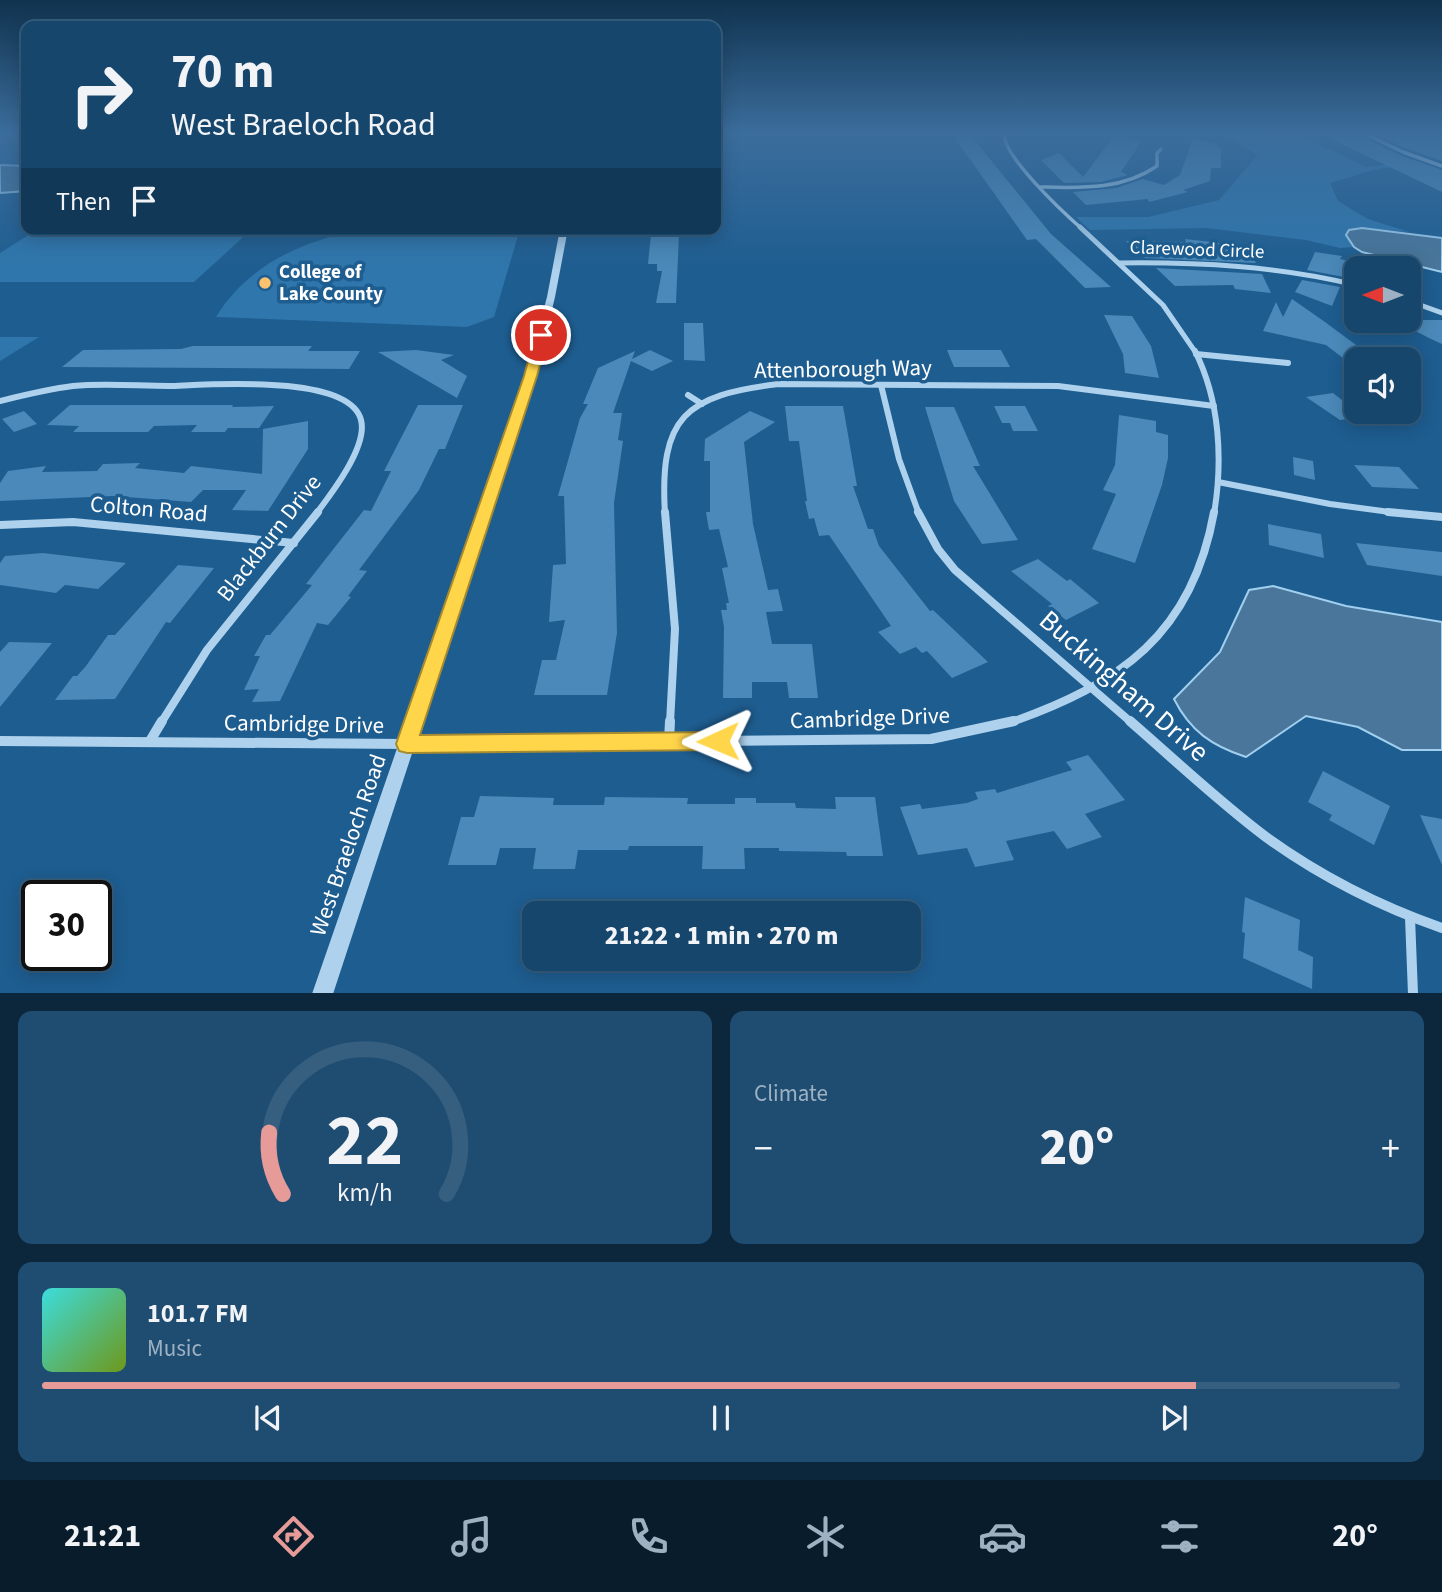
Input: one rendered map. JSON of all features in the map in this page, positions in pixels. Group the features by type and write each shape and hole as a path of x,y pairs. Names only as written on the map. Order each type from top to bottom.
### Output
{"street":[{"name":"Cambridge Drive","path":"0,741 407,744 931,739 985,730 1033,715 1115,673 1149,649 1175,618 1194,586 1216,506 1220,460 1214,406 1203,367 1176,321 1059,207 1034,178"},
{"path":"1041,187 1090,187 1135,178"},
{"name":"West Braeloch Road","path":"322,993 531,376 551,297 563,235"},
{"name":"Clarewood Circle","path":"1119,263 1229,264 1303,273 1344,282"},
{"path":"1421,305 1442,313"},
{"path":"1196,354 1288,363"},
{"name":"Attenborough Way","path":"669,741 675,627 663,502 668,439 678,422 692,409 741,388 779,384 1068,387 1214,406"},
{"name":"Blackburn Drive","path":"0,401 77,386 271,385 333,395 353,408 360,419 362,436 316,516 215,639 150,741"},
{"name":"Buckingham Drive","path":"881,385 914,509 935,548 955,570 1245,821 1290,856 1353,892 1442,928"},
{"path":"688,395 702,404"},
{"path":"1218,482 1310,502 1393,515 1442,517"},
{"name":"Colton Road","path":"0,525 73,522 294,543"},
{"path":"1410,917 1413,993"}],"shaded area":[{"path":"0,178 21,178 21,191 0,193"},
{"path":"1238,178 1346,178 1330,183 1338,201 1368,219 1409,232 1362,228 1346,236 1354,247 1340,248 1306,240 1206,228 1090,230 1076,217 1148,217 1219,200"},
{"path":"1362,228 1442,238 1442,272 1421,267 1421,256 1378,256 1362,252 1354,247 1346,235 1349,230"},
{"path":"28,235 245,235 194,282 0,282 0,253"},
{"path":"337,235 518,235 494,317 467,327 216,317 244,282 280,257"},
{"path":"0,337 39,337 0,361"},
{"path":"1273,586 1346,606 1442,622 1442,750 1402,750 1358,727 1306,716 1246,757 1212,742 1195,729 1174,699 1220,652 1249,590"}],"building":[{"path":"983,178 1006,178 1051,234 1111,287 1085,288 1036,239 1027,240"},
{"path":"1059,178 1115,178 1101,182 1064,183"},
{"path":"1175,178 1210,178 1210,181 1183,190 1188,192 1149,202 1148,199 1086,205 1073,192 1116,188 1143,179 1164,185"},
{"path":"1413,178 1442,178 1442,192"},
{"path":"651,235 679,235 676,303 656,303 662,271 657,271 657,264 648,264"},
{"path":"1185,239 1247,246 1256,263 1145,258 1126,241 1186,242"},
{"path":"1315,252 1342,256 1340,259 1344,260 1344,277 1307,270"},
{"path":"1156,268 1262,274 1271,293 1235,289 1233,285 1175,286"},
{"path":"1302,280 1340,287 1332,306 1295,292"},
{"path":"1292,299 1359,347 1344,347 1344,359 1326,345 1263,331 1276,302 1283,317"},
{"path":"1104,315 1132,316 1151,346 1159,378 1125,373 1123,354"},
{"path":"1421,320 1442,320 1442,344 1419,333"},
{"path":"684,323 703,323 705,361 684,360"},
{"path":"193,346 312,346 308,351 360,351 349,369 62,367 83,350 181,349"},
{"path":"416,350 454,355 441,360 467,376 457,398 378,352"},
{"path":"650,350 673,361 652,371 631,361 613,413 622,413 618,440 623,441 614,503 617,633 607,695 534,695 542,660 556,660 565,620 549,622 553,565 566,564 564,496 558,496 580,418 588,404 583,404 598,368 635,351 632,359"},
{"path":"947,350 1001,350 1010,367 954,367"},
{"path":"1333,393 1344,402 1344,419 1340,420 1306,397"},
{"path":"70,405 274,406 259,428 228,428 225,432 191,432 197,425 154,426 148,432 73,432 79,426 47,425"},
{"path":"418,405 463,405 445,449 439,449 419,490 359,570 367,571 348,596 351,597 328,625 317,623 280,701 252,702 259,689 244,690 260,656 254,656 266,635 270,635 312,585 306,584 364,510 371,511 391,471 384,471"},
{"path":"785,406 843,406 857,486 853,486 868,529 873,529 879,546 930,611 933,610 988,662 952,678 927,651 922,653 916,647 900,654 878,632 891,626 829,535 819,536 814,518 809,519 799,441 789,441"},
{"path":"994,406 1025,406 1038,431 1013,431 1010,423 1002,423"},
{"path":"925,407 954,407 980,466 973,466 1018,540 982,544 954,501"},
{"path":"24,411 37,424 14,432 2,419"},
{"path":"750,411 775,422 744,442 753,524 768,590 778,589 783,611 766,612 772,644 812,644 818,698 789,698 787,682 752,682 752,698 723,698 724,627 721,610 727,610 726,603 729,603 722,568 728,567 719,529 709,530 706,512 710,512 710,461 704,461 705,439"},
{"path":"1119,415 1156,421 1156,432 1168,435 1168,458 1162,485 1135,563 1092,549 1116,494 1103,490 1115,465"},
{"path":"308,421 308,449 268,511 232,510 246,490 203,490 191,502 113,496 0,501 0,483 8,471 46,466 42,472 97,471 103,464 140,463 135,468 184,473 191,466 262,474 263,429"},
{"path":"1293,457 1313,461 1315,480 1294,475"},
{"path":"1354,465 1399,467 1419,489 1372,487"},
{"path":"1268,524 1321,534 1324,558 1269,545"},
{"path":"1356,543 1442,552 1442,576 1367,565"},
{"path":"43,553 126,563 98,589 65,585 56,593 0,585 0,563 5,556"},
{"path":"1038,559 1067,581 1070,579 1099,603 1066,620 1048,606 1052,604 1011,571"},
{"path":"178,565 214,568 170,623 166,622 115,699 55,700 73,676 77,676 86,666 108,635 115,635"},
{"path":"9,642 52,643 0,707 0,652"},
{"path":"1088,755 1125,800 1085,814 1102,837 1067,849 1054,831 1006,841 1014,860 975,867 967,848 918,855 900,807 920,804 922,809 967,803 978,799 975,792 995,789 997,793 1072,770 1066,762"},
{"path":"1323,771 1390,806 1374,845 1329,820 1332,815 1308,802"},
{"path":"480,796 554,798 553,805 604,805 605,797 688,798 687,804 735,804 735,798 756,798 756,803 795,803 796,808 836,809 835,797 875,797 883,856 744,848 745,869 702,869 703,846 629,846 628,850 578,850 575,869 533,869 536,848 500,848 496,865 448,865 461,817 474,817"},
{"path":"1420,815 1442,819 1442,865"},
{"path":"1245,897 1300,920 1298,950 1313,957 1312,989 1243,958"}],"place":[{"name":"College of Lake County","path":"265,283"}],"route":[{"path":"541,335 531,376 407,744 718,741"}]}
